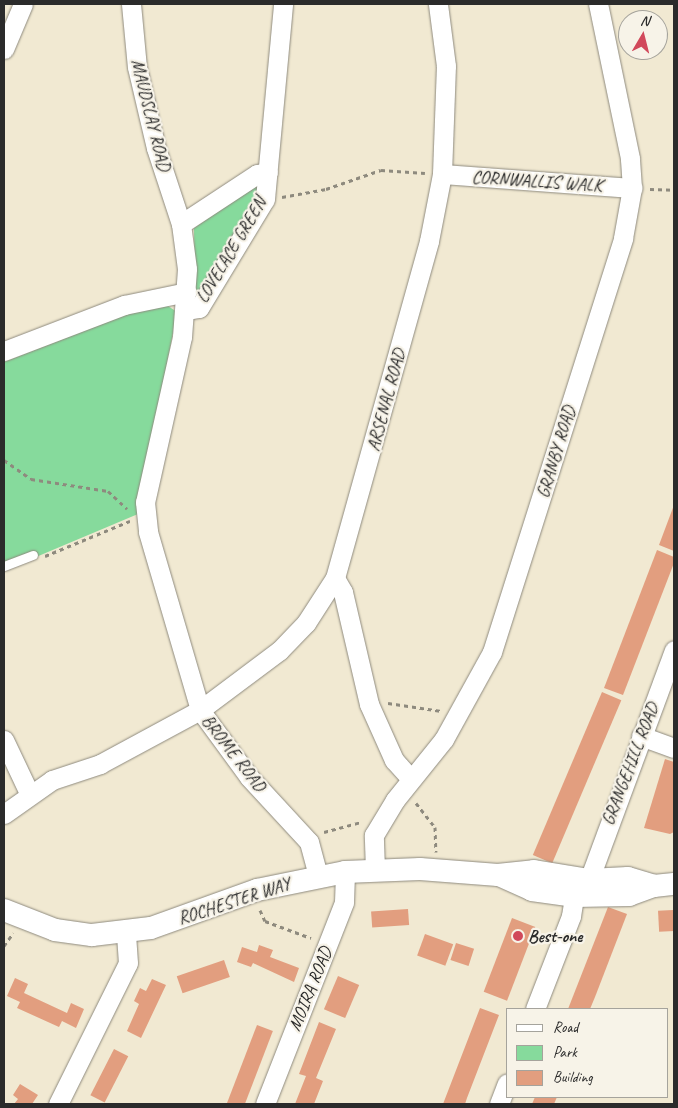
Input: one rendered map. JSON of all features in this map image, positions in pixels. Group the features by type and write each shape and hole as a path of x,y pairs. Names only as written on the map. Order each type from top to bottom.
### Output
{"street":[{"path":"4,49 23,4"},
{"name":"MAUDSLAY ROAD","path":"131,4 136,67 148,117 182,224"},
{"path":"268,172 282,4"},
{"name":"ARSENAL ROAD","path":"4,814 30,792 135,748 200,710 279,651 306,623 335,578 430,241 442,174 446,66 438,4"},
{"name":"GRANBY ROAD","path":"375,870 374,835 406,785 457,718 502,626 623,238 632,188 598,4"},
{"name":"LOVELACE GREEN","path":"146,523 186,310 187,292 182,224 257,174 268,172 265,199 199,308 186,310"},
{"name":"CORNWALLIS WALK","path":"442,174 632,188"},
{"name":"LOVELACE GREEN","path":"4,352 124,305 187,292"},
{"name":"BROME ROAD","path":"146,523 200,710 250,777 309,842 318,876"},
{"path":"335,578 343,592 359,672 371,710 406,785"},
{"name":"GRANGEHILL ROAD","path":"535,1008 674,650"},
{"path":"641,736 674,748"},
{"path":"4,740 30,792"},
{"name":"ROCHESTER WAY","path":"4,910 55,930 126,933 181,919 251,892 318,876 345,872 436,870 498,875 534,871 582,888 628,878 664,885"},
{"name":"MOIRA ROAD","path":"265,1104 344,902 345,872"},
{"path":"58,1104 128,963 126,933"},
{"path":"498,1104 506,1085"}],"lane":[{"path":"4,566 33,555"}],"path":[{"path":"265,199 326,189 381,170 442,174"},
{"path":"632,188 674,190"},
{"path":"4,460 31,479 108,491 129,514 146,523"},
{"path":"33,555 42,557 146,523"},
{"path":"371,710 388,703 447,712 457,718"},
{"path":"406,785 432,820 436,870"},
{"path":"321,833 370,820"},
{"path":"251,892 265,921 328,944"}],"green space":[{"path":"258,184 261,189 202,291 195,293 194,228"},
{"path":"165,304 177,312 138,514 36,557 4,562 4,362 137,310"}],"building":[{"path":"674,505 674,551 659,545"},
{"path":"657,550 674,557 674,563 623,695 604,688"},
{"path":"602,692 621,700 552,863 533,855"},
{"path":"665,759 674,762 674,832 670,834 644,828"},
{"path":"608,907 627,914 590,1008 568,1008"},
{"path":"408,909 409,925 372,928 371,912"},
{"path":"673,910 674,931 659,932 658,911"},
{"path":"512,918 535,927 507,1001 484,992"},
{"path":"425,934 453,944 445,966 417,956"},
{"path":"456,943 474,949 469,966 450,960"},
{"path":"259,945 273,950 270,957 299,968 294,982 253,963 251,967 237,962 242,947 257,952"},
{"path":"224,960 230,977 183,993 177,976"},
{"path":"338,976 359,985 345,1018 324,1009"},
{"path":"15,978 28,984 24,993 67,1013 71,1003 84,1009 76,1028 62,1021 59,1027 17,1008 20,1002 7,996"},
{"path":"152,979 166,985 141,1038 127,1031 139,1004 134,1001 140,988 146,991"},
{"path":"480,1008 499,1015 465,1104 443,1104"},
{"path":"319,1022 336,1029 316,1078 323,1081 314,1104 295,1104 306,1076 299,1074"},
{"path":"257,1025 273,1031 245,1104 227,1104"},
{"path":"114,1049 128,1056 105,1103 90,1095"},
{"path":"20,1084 38,1095 32,1104 14,1104 18,1099 13,1095"},
{"path":"535,1098 557,1098 554,1104 532,1104"}],"place":[{"name":"Best-one","path":"518,936"}]}
